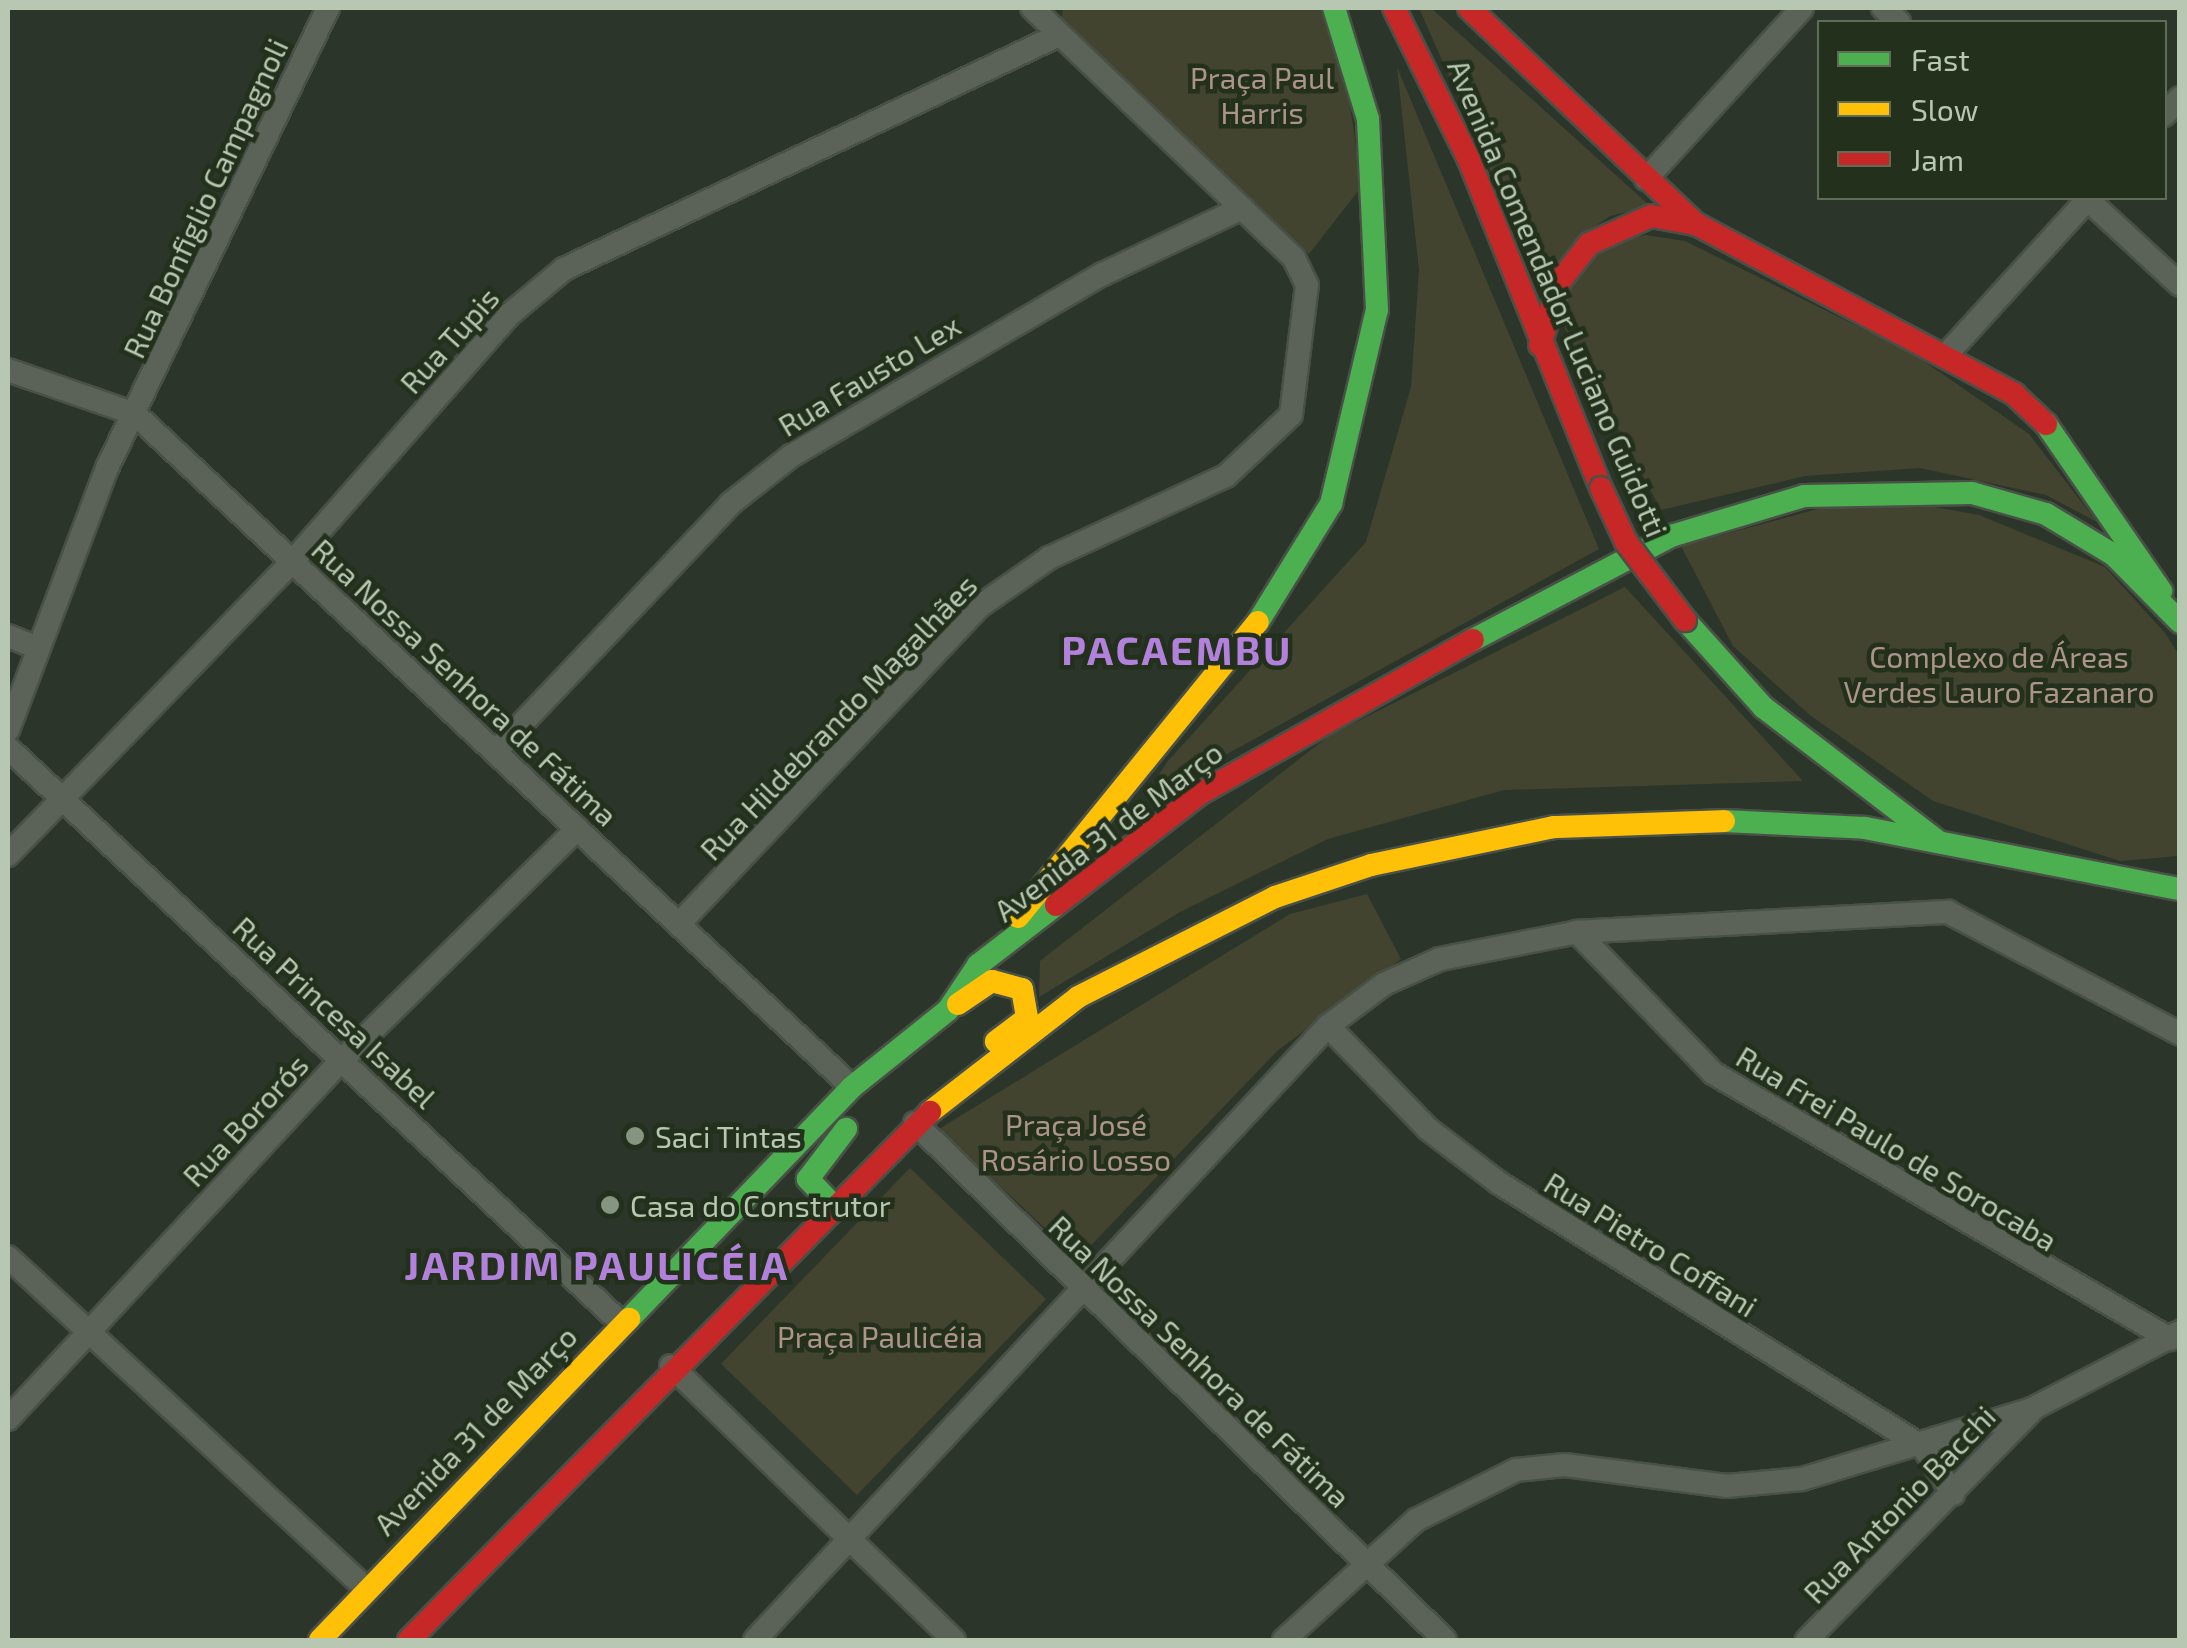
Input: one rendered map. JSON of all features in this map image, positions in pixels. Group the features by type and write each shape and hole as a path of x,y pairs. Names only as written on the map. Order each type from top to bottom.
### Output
{"main road":[{"path":"978,966 1286,587 1331,504 1374,329 1378,215 1368,119 1334,8"},
{"name":"Avenida Comendador Luciano Guidotti","path":"1394,8 1469,160 1540,346 1626,542 1685,620 1764,707 1939,842 2134,876 2180,889"},
{"name":"Avenida Comendador Luciano Guidotti","path":"1469,8 1696,224 1947,354 2014,394 2067,444 2179,622"},
{"path":"1540,346 1560,281 1589,244 1650,216 1696,224"},
{"name":"Avenida 31 de Março","path":"320,1640 620,1322 852,1088 948,1010 978,966 1201,793 1315,723 1610,566 1716,521 1804,496 1972,494 2046,514 2114,554 2179,622"},
{"path":"417,1638 830,1202 916,1123 1078,997 1275,897 1371,865 1554,827 1760,820 1939,842"},
{"path":"2134,876 2180,866"},
{"path":"916,1123 941,1080 1027,1018 1022,989 992,981 948,1010"},
{"path":"830,1202 808,1179 811,1167 887,1085 921,1033"}],"street":[{"name":"Rua Bonfiglio Campagnoli","path":"8,730 36,647 136,414 328,8"},
{"path":"1646,178 1802,8"},
{"path":"1047,18 1242,208"},
{"name":"Rua Tupis","path":"8,855 293,561 509,316 564,269 1047,18"},
{"path":"1947,354 2085,200"},
{"path":"2089,200 2180,285"},
{"name":"Rua Hildebrando Magalhães","path":"679,924 980,606 1048,558 1192,495 1264,448 1292,415 1307,285 1294,258 1242,208"},
{"name":"Rua Fausto Lex","path":"495,752 730,503 791,456 1102,274 1242,208"},
{"name":"Rua Nossa Senhora de Fátima","path":"8,370 136,414 852,1088"},
{"path":"8,636 36,647"},
{"name":"Rua Princesa Isabel","path":"8,748 67,797 620,1322"},
{"name":"Rua Bororós","path":"8,1419 342,1060 577,828"},
{"path":"756,1640 1328,1026 1384,984 1440,959 1577,932 1948,912 1996,929 2180,1034"},
{"name":"Rua Frei Paulo de Sorocaba","path":"1577,932 1714,1073 2175,1336"},
{"name":"Rua Pietro Coffani","path":"1328,1026 1428,1129 1498,1183 1923,1446 1953,1494"},
{"name":"Rua Nossa Senhora de Fátima","path":"916,1123 1445,1640"},
{"path":"8,1257 366,1588"},
{"path":"1284,1640 1361,1561 1416,1520 1516,1470 1566,1466 1727,1486 1802,1479 1923,1446 2032,1409 2175,1336"},
{"path":"671,1366 954,1640"},
{"name":"Rua Antonio Bacchi","path":"1807,1640 2032,1409"}],"green space":[{"name":"Praça Paul Harris","path":"1063,8 1320,8 1344,66 1362,186 1309,254 1061,22"},
{"path":"1419,8 1431,8 1650,206 1610,216 1577,239 1543,289"},
{"path":"1397,67 1599,549 1169,786 1159,774 1168,761 1366,542 1411,387 1419,270"},
{"path":"1645,235 1685,241 1912,353 2029,434 2097,522 2046,495 1920,468 1805,476 1661,510 1565,328 1565,299 1584,266 1613,243"},
{"name":"Complexo de Áreas Verdes Lauro Fazanaro","path":"1913,503 1979,515 2105,567 2165,633 2179,655 2179,856 2120,861 1933,801 1811,716 1733,646 1681,546 1825,507"},
{"name":"Complexo de Áreas Verdes Lauro Fazanaro","path":"1625,587 1803,781 1504,790 1328,839 1180,912 1039,997 1040,961 1330,735"},
{"name":"Praça José Rosário Losso","path":"1367,894 1401,959 1277,1051 1078,1259 939,1129 1290,914"},
{"name":"Praça Paulicéia","path":"910,1168 1046,1299 857,1495 721,1364"}],"traffic: fast":[{"path":"1258,622 1331,504 1377,310 1368,119 1334,8"},
{"path":"2046,424 2161,591"},
{"path":"1473,640 1671,536 1804,496 1972,493 2046,514 2114,555 2180,622"},
{"path":"1685,620 1763,707 1939,842"},
{"path":"1724,821 1865,828 2180,889"},
{"path":"629,1319 852,1087 948,1010 978,965 1056,905"},
{"path":"830,1202 808,1179 846,1129"}],"traffic: slow":[{"path":"1018,917 1258,622"},
{"path":"930,1112 1078,997 1275,897 1371,865 1554,827 1724,821"},
{"path":"958,1004 992,981 1022,989 1027,1018 996,1041"},
{"path":"320,1640 629,1319"}],"traffic: jam":[{"path":"1394,8 1469,160 1601,488"},
{"path":"1469,8 1696,224 2014,394 2046,424"},
{"path":"1540,345 1560,281 1589,244 1651,216 1696,224"},
{"path":"1601,488 1626,542 1685,620"},
{"path":"1056,905 1201,793 1473,640"},
{"path":"409,1640 930,1112"}],"place":[{"name":"Saci Tintas","path":"635,1136"},
{"name":"Casa do Construtor","path":"610,1205"}],"district":[{"name":"PACAEMBU","path":"1177,649"},
{"name":"JARDIM PAULICÉIA","path":"597,1264"}]}
